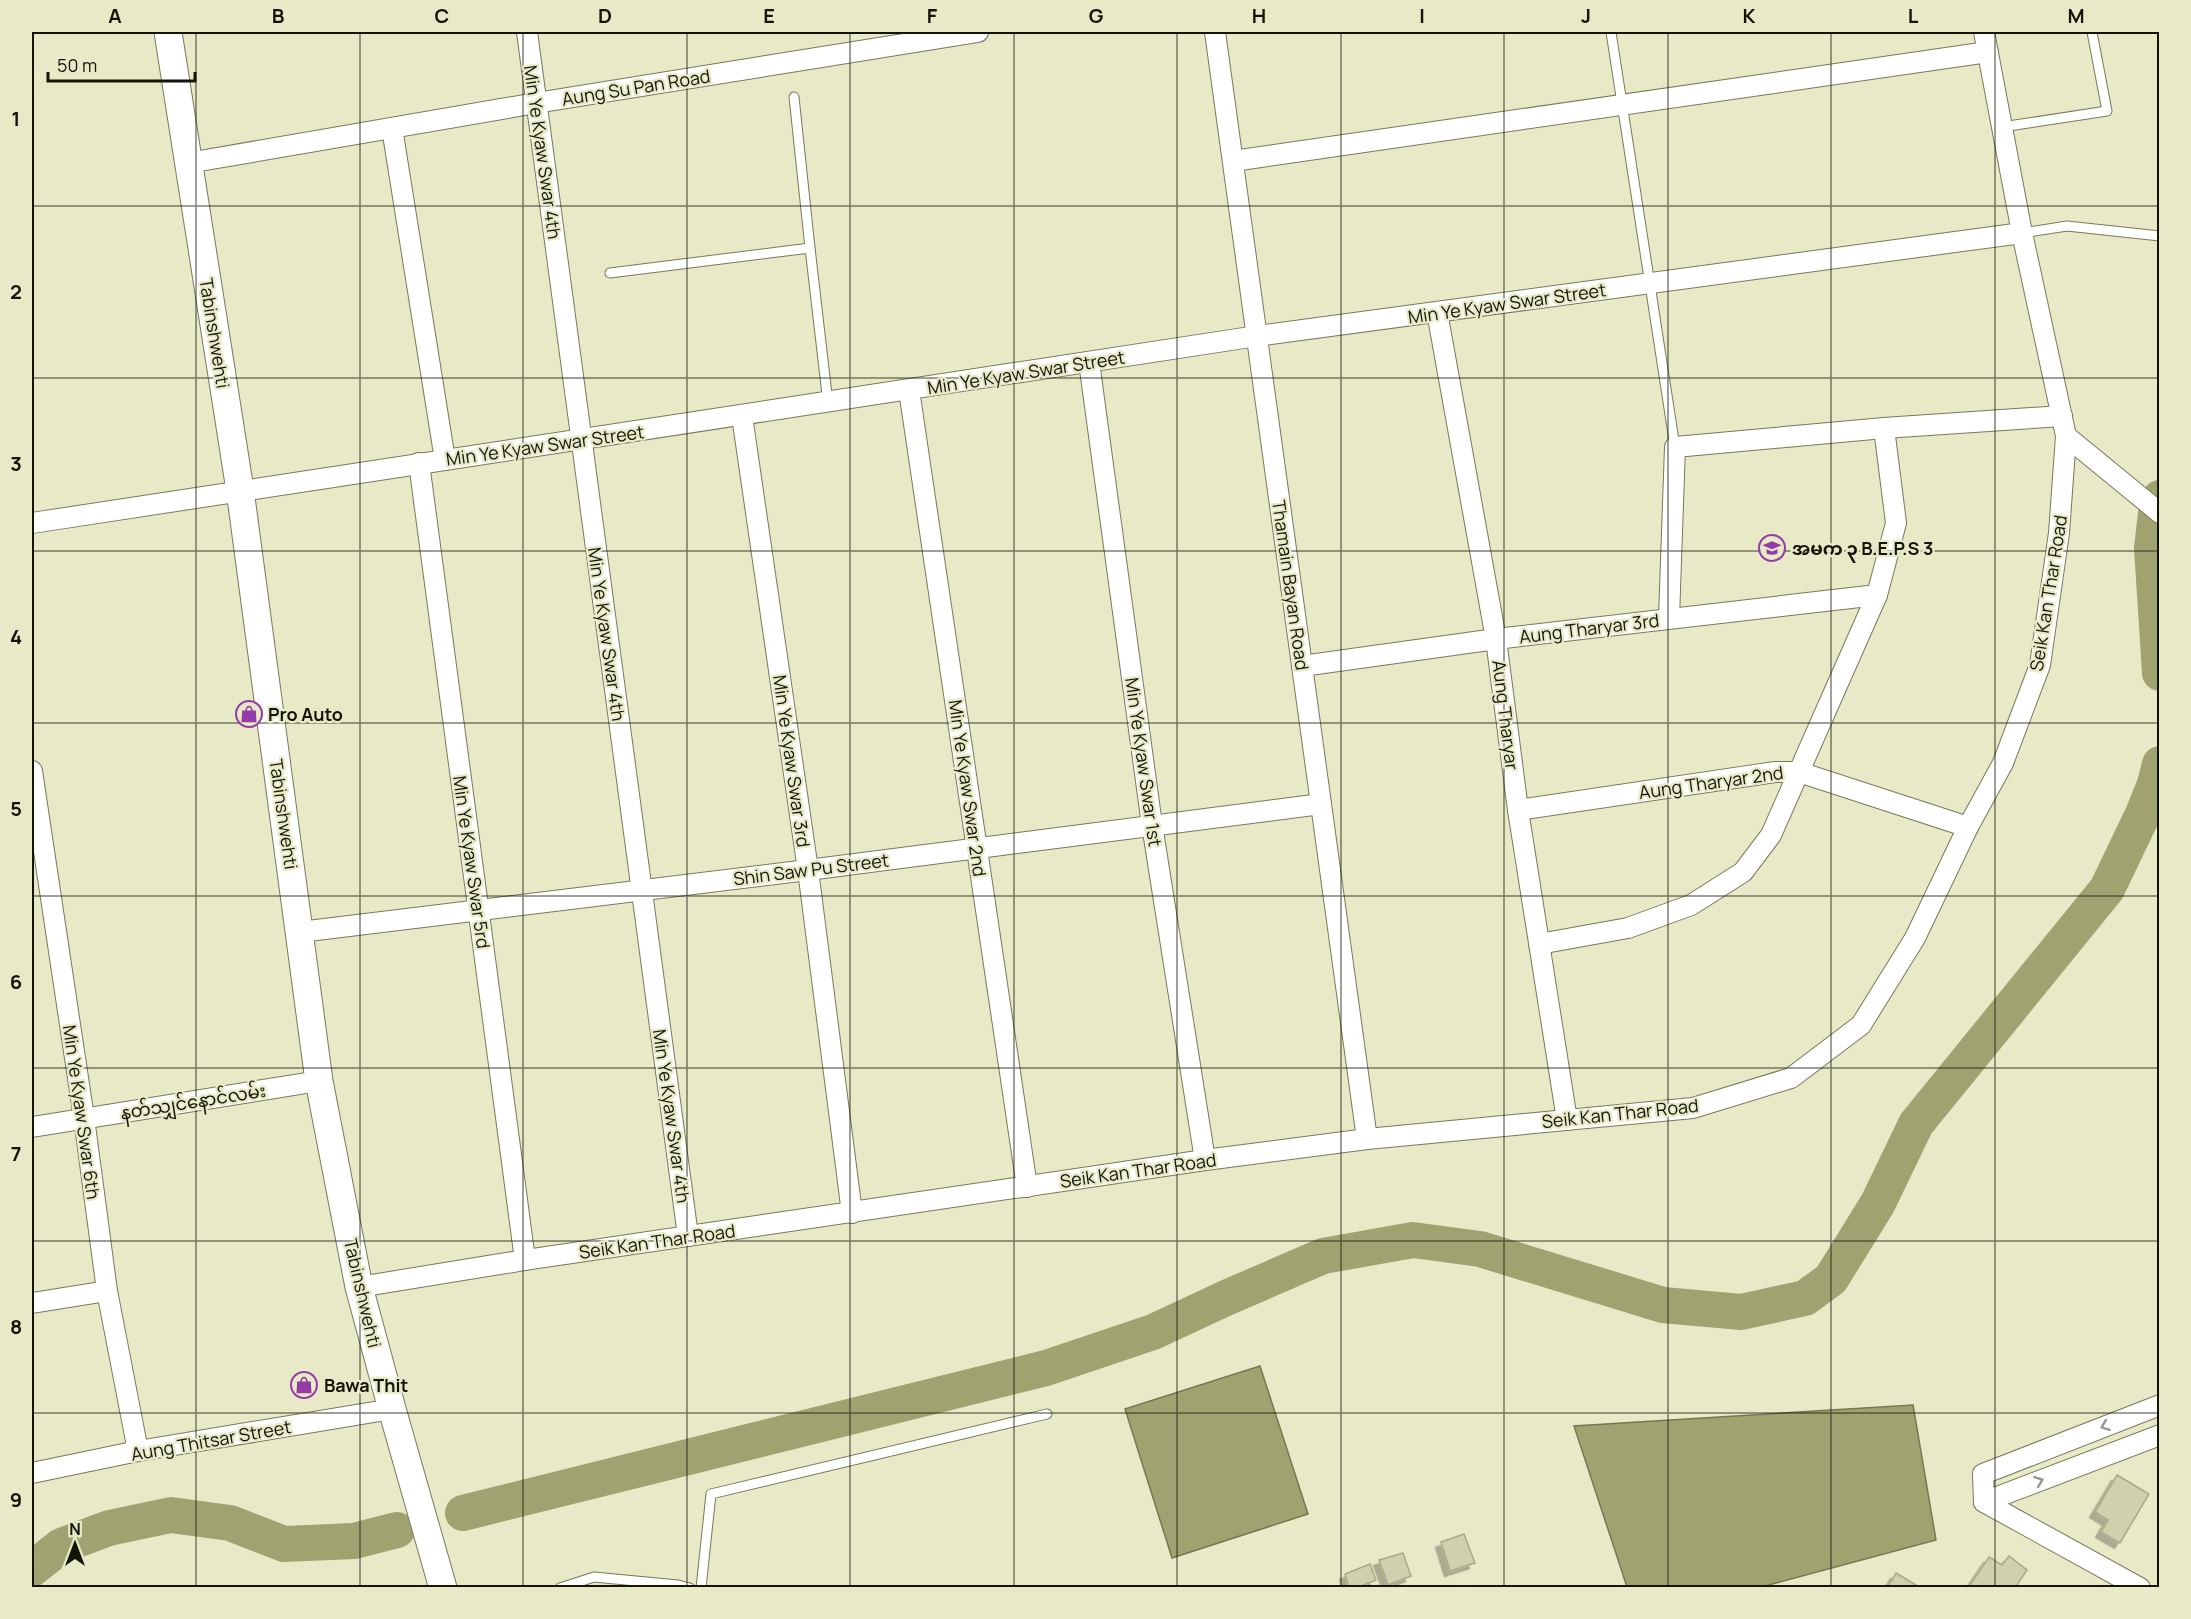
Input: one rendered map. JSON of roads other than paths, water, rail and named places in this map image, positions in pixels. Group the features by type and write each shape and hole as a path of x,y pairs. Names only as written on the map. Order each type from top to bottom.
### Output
{"main road":[{"name":"Tabinshwehti","path":"168,32 240,490 319,1081 359,1287 443,1587"}],"street":[{"name":"Min Ye Kyaw Swar 4th","path":"527,32 688,1236"},
{"name":"Aung Su Pan Road","path":"188,163 536,103 978,32"},
{"name":"Thamain Bayan Road","path":"1215,32 1367,1139"},
{"name":"Seik Kan Thar Road","path":"359,1287 688,1236 1367,1139 1693,1108 1791,1078 1861,1025 1915,938 1968,827 2003,763 2040,665 2059,533 2066,436 2022,233 1984,32"},
{"path":"1233,161 1988,52"},
{"path":"392,128 445,460"},
{"name":"Min Ye Kyaw Swar Street","path":"32,523 1257,336 2022,233"},
{"name":"Aung Tharyar","path":"1437,312 1496,639 1518,810 1567,1120"},
{"name":"Min Ye Kyaw Swar 1st","path":"1089,362 1152,825 1205,1161"},
{"name":"Min Ye Kyaw Swar 2nd","path":"909,390 1027,1187"},
{"name":"Min Ye Kyaw Swar 3rd","path":"742,416 808,870 852,1213"},
{"path":"1670,618 1675,447 1884,428 2061,416"},
{"path":"1539,944 1628,928 1690,904 1743,872 1771,835 1877,595 1896,524 1884,428"},
{"path":"2066,436 2160,513"},
{"name":"Min Ye Kyaw Swar 5rd","path":"419,463 525,1260"},
{"name":"Aung Tharyar 3rd","path":"1302,666 1496,639 1877,595"},
{"name":"Min Ye Kyaw Swar 6th","path":"32,771 84,1118 107,1291 138,1451"},
{"name":"Aung Tharyar 2nd","path":"1518,810 1775,772 1799,772 1968,827"},
{"name":"Shin Saw Pu Street","path":"300,932 1321,804"},
{"name":"နတ်သျှင်နောင်လမ်း","path":"32,1127 319,1081"},
{"path":"32,1303 107,1291"},
{"path":"1984,1502 1983,1474 2160,1405"},
{"name":"Aung Thitsar Street","path":"32,1473 138,1451 392,1409"},
{"path":"1984,1502 2160,1435"},
{"path":"1984,1502 2140,1587"}],"lane":[{"path":"1611,32 1675,447"},
{"path":"2002,127 2107,111 2092,32"},
{"path":"794,97 828,403"},
{"path":"2022,233 2067,226 2160,236"},
{"path":"610,273 810,248"},
{"path":"701,1587 711,1494 1047,1414"},
{"path":"560,1587 594,1577 690,1587"}],"waterway":[{"path":"2160,498 2157,505 2152,548 2160,673"},
{"path":"463,1513 1046,1368 1153,1332 1323,1256 1413,1240 1480,1249 1663,1305 1741,1312 1805,1298 1831,1279 1878,1203 1916,1124 2107,889 2143,814 2160,764"},
{"path":"32,1569 61,1546 109,1528 171,1515 230,1523 284,1544 354,1541 397,1530"}],"place":[{"name":"အမက ၃ B.E.P.S 3","path":"1772,548"},
{"name":"Pro Auto","path":"249,714"},
{"name":"Bawa Thit","path":"304,1385"}]}
